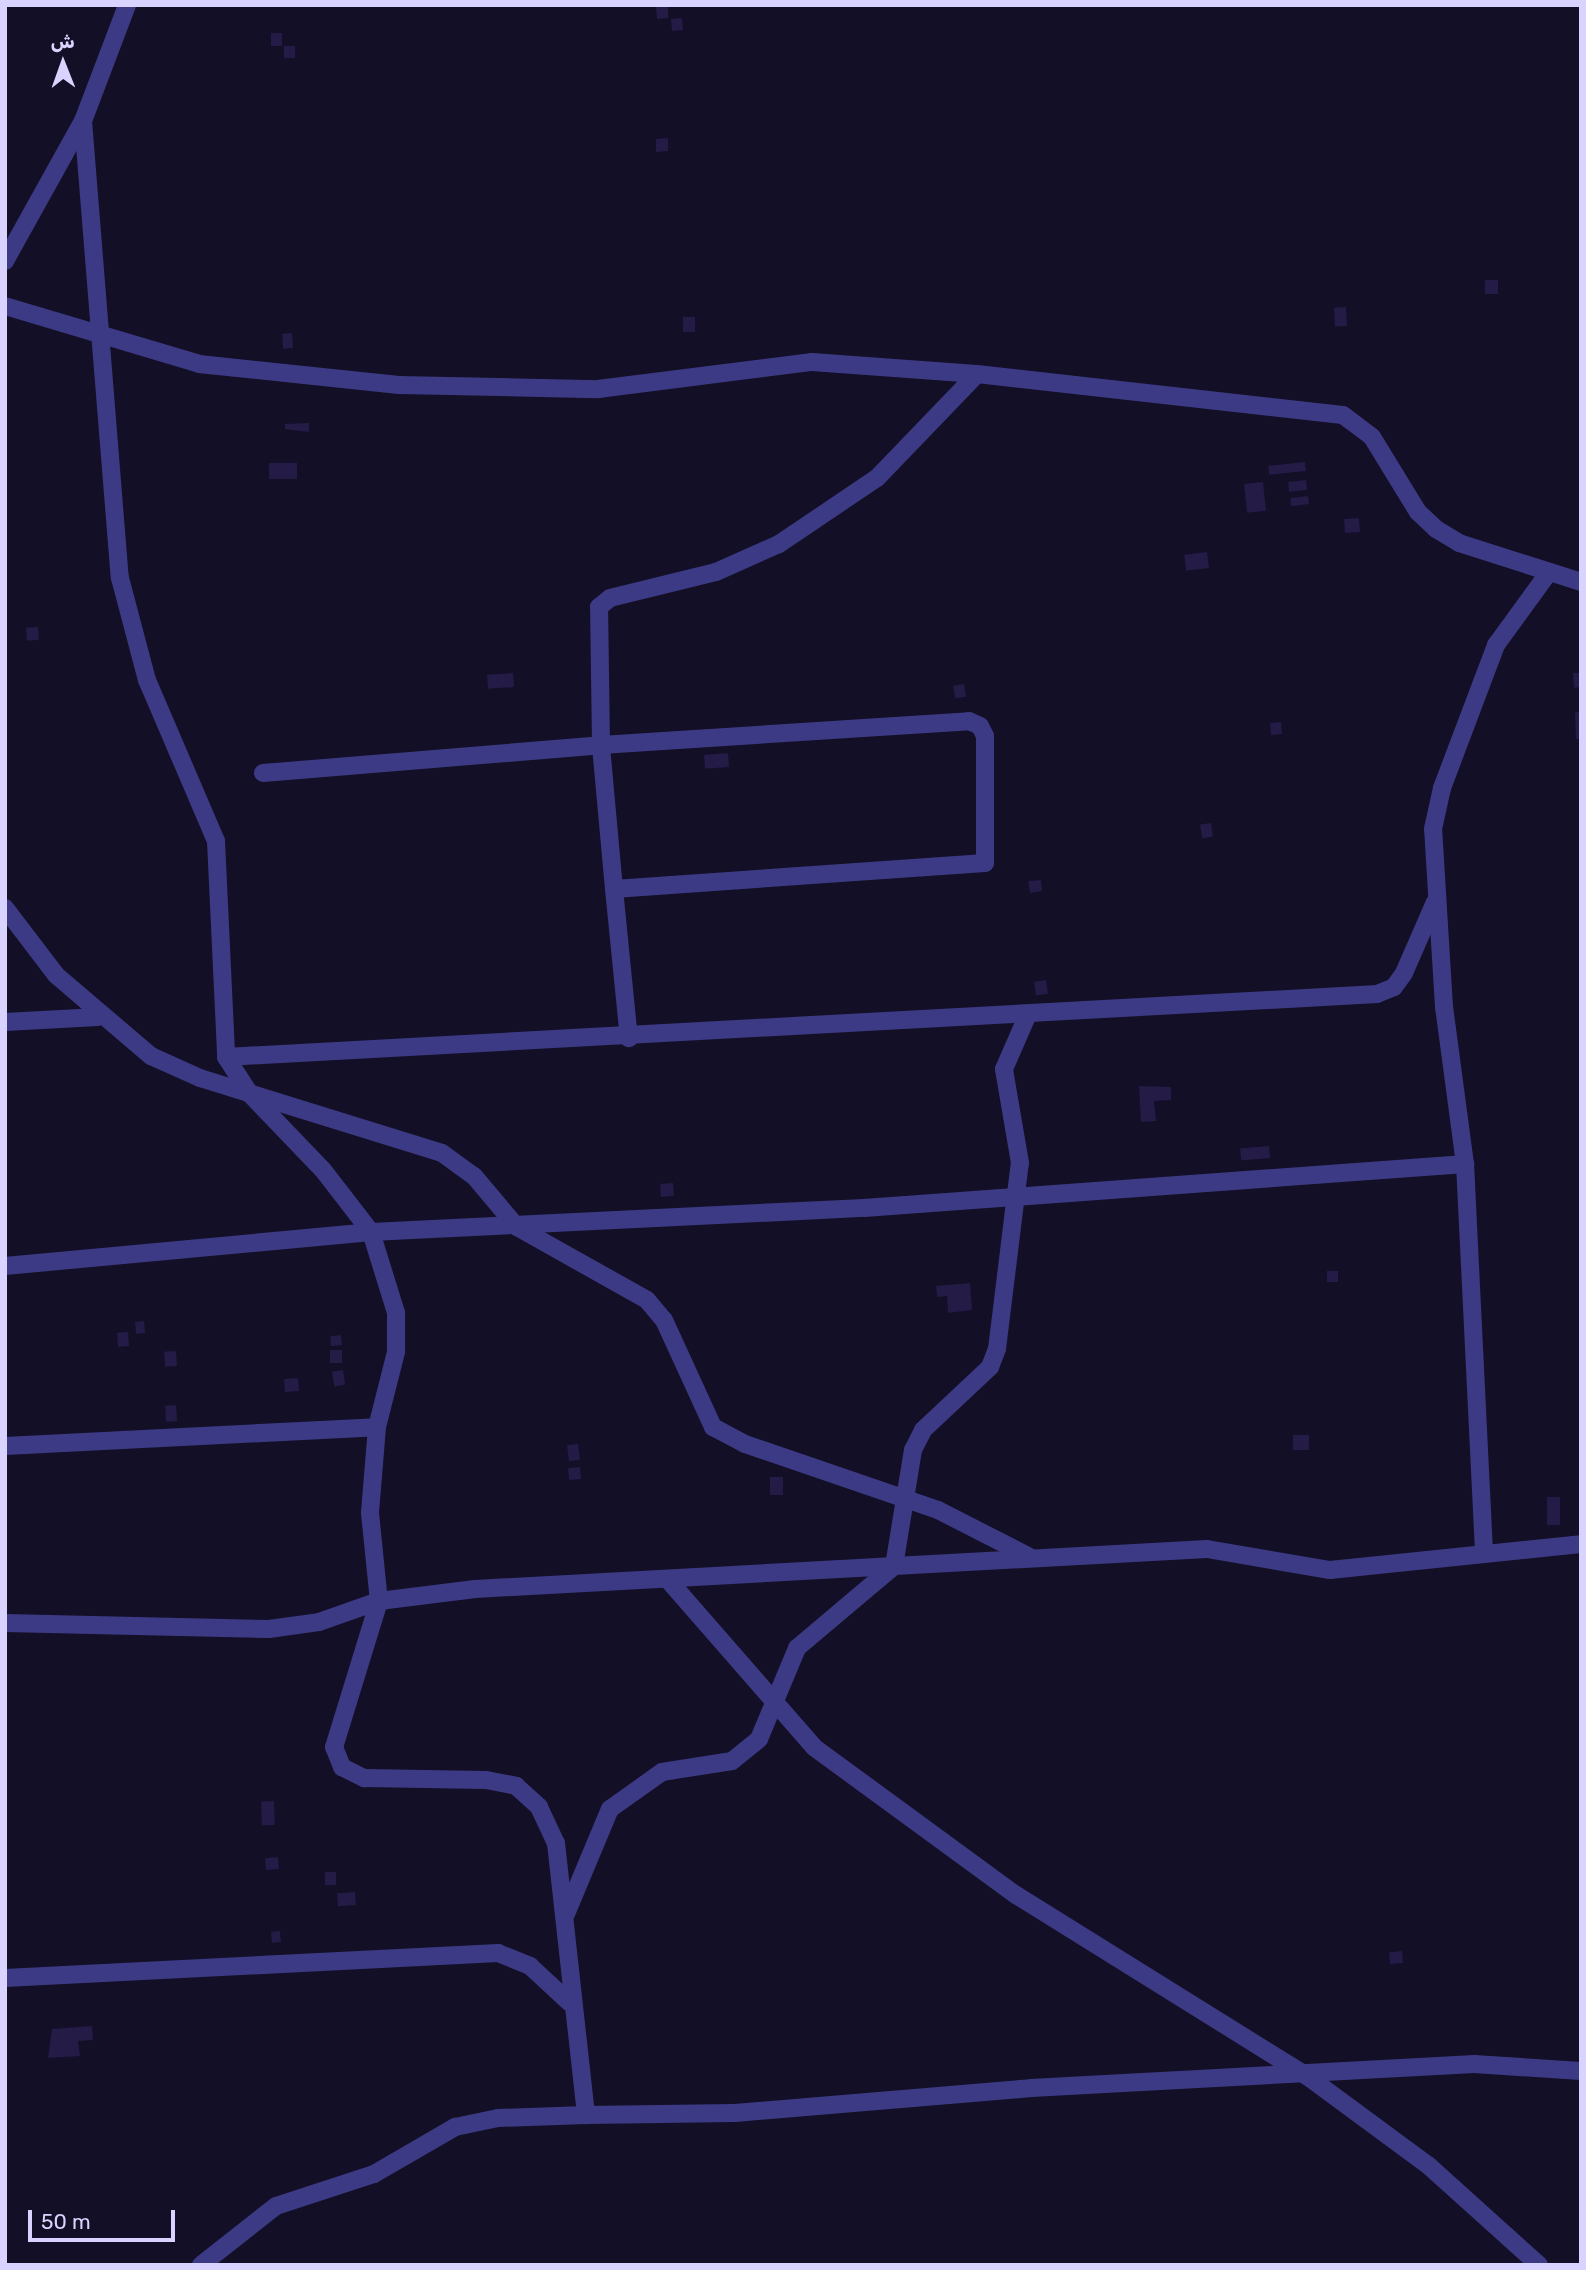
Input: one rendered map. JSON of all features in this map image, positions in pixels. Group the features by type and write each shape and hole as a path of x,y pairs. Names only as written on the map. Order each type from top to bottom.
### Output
{"street":[{"path":"5,261 83,121 127,5"},
{"path":"83,121 100,333 131,633 201,795 223,871 226,1057 250,1094 323,1170 371,1232 396,1314 396,1352 376,1427 371,1548 379,1601 336,1727 342,1767 364,1778 516,1786 539,1807 556,1843 570,2003 586,2115"},
{"path":"5,306 230,370 399,385 598,390 812,362 977,374 1343,415 1372,437 1418,512 1436,529 1459,543 1581,582"},
{"path":"629,1038 601,745 599,607 610,598 716,572 779,544 877,478 977,374"},
{"path":"1484,1552 1465,1164 1435,902 1433,830 1442,788 1496,645 1549,572"},
{"path":"263,773 601,745 969,721 985,736 985,863 614,889"},
{"path":"226,1057 629,1038 1377,994 1394,987 1405,973 1435,902"},
{"path":"5,908 98,1017 151,1056 250,1094 442,1153 474,1177 517,1227 647,1300 664,1320 713,1427 745,1444 904,1498 1030,1557"},
{"path":"564,1917 610,1809 662,1772 732,1760 759,1739 797,1648 894,1566 904,1498 923,1430 976,1382 997,1349 1016,1196 1019,1142 1004,1069 1028,1014"},
{"path":"5,1022 98,1017"},
{"path":"5,1266 371,1232 517,1227 1016,1196 1465,1164"},
{"path":"5,1446 376,1427"},
{"path":"5,1623 269,1629 319,1622 379,1601 475,1589 670,1582 1030,1557 1207,1549 1330,1570 1581,1544"},
{"path":"670,1582 774,1706 815,1748 1016,1895 1307,2076 1429,2166 1539,2265"},
{"path":"5,1979 498,1953 530,1966 570,2003"},
{"path":"201,2265 276,2206 374,2175 455,2127 498,2118 736,2113 1031,2088 1307,2076 1474,2064 1581,2071"}],"building":[{"path":"656,6 668,6 668,18 657,19"},
{"path":"682,18 683,30 672,31 671,19"},
{"path":"271,33 282,33 282,46 271,46"},
{"path":"284,46 295,46 295,58 284,58"},
{"path":"668,138 668,151 656,152 656,139"},
{"path":"1485,280 1498,280 1498,294 1485,294"},
{"path":"1346,307 1347,326 1335,327 1334,308"},
{"path":"683,317 695,317 695,332 683,332"},
{"path":"292,333 293,348 283,349 282,334"},
{"path":"309,423 309,432 285,429 285,424"},
{"path":"1305,462 1306,471 1269,475 1268,466"},
{"path":"269,463 297,463 297,479 269,479"},
{"path":"1306,480 1307,490 1289,492 1288,482"},
{"path":"1263,482 1266,511 1247,513 1244,484"},
{"path":"1308,496 1309,504 1291,506 1290,498"},
{"path":"1359,518 1360,532 1345,533 1344,519"},
{"path":"1207,552 1209,568 1186,571 1184,555"},
{"path":"38,627 39,640 27,641 26,628"},
{"path":"513,673 514,687 488,689 487,675"},
{"path":"1573,673 1581,673 1581,687 1574,688"},
{"path":"964,684 966,697 955,699 953,686"},
{"path":"1575,712 1581,712 1581,739 1576,739"},
{"path":"1281,722 1282,734 1271,735 1270,723"},
{"path":"728,753 729,767 705,769 704,755"},
{"path":"1211,823 1213,837 1202,838 1200,825"},
{"path":"1041,880 1042,891 1030,893 1028,881"},
{"path":"1046,980 1048,994 1036,996 1034,982"},
{"path":"1139,1086 1171,1087 1171,1100 1154,1101 1156,1121 1141,1122"},
{"path":"1269,1146 1270,1158 1241,1160 1240,1149"},
{"path":"673,1183 674,1196 661,1197 660,1184"},
{"path":"1327,1271 1338,1271 1338,1282 1327,1282"},
{"path":"970,1283 972,1310 948,1313 947,1296 937,1297 936,1286"},
{"path":"144,1321 145,1333 136,1334 135,1322"},
{"path":"128,1332 129,1346 118,1347 117,1333"},
{"path":"341,1335 342,1345 331,1346 330,1336"},
{"path":"330,1350 342,1350 342,1363 330,1363"},
{"path":"176,1351 177,1366 165,1367 164,1352"},
{"path":"343,1370 345,1385 334,1386 332,1372"},
{"path":"298,1378 299,1391 285,1392 284,1379"},
{"path":"176,1405 177,1421 166,1422 165,1406"},
{"path":"1293,1435 1309,1435 1309,1450 1293,1450"},
{"path":"578,1444 580,1460 569,1461 567,1445"},
{"path":"580,1467 581,1479 569,1480 568,1468"},
{"path":"770,1477 783,1477 783,1495 770,1495"},
{"path":"1547,1497 1560,1497 1560,1525 1547,1525"},
{"path":"261,1801 274,1801 275,1825 262,1825"},
{"path":"278,1857 279,1869 266,1870 265,1858"},
{"path":"325,1872 336,1872 336,1885 325,1885"},
{"path":"355,1892 356,1905 338,1906 337,1893"},
{"path":"280,1931 281,1942 272,1943 271,1932"},
{"path":"1402,1951 1403,1963 1390,1964 1389,1952"},
{"path":"92,2026 93,2040 78,2041 80,2056 48,2058 52,2029"}]}
